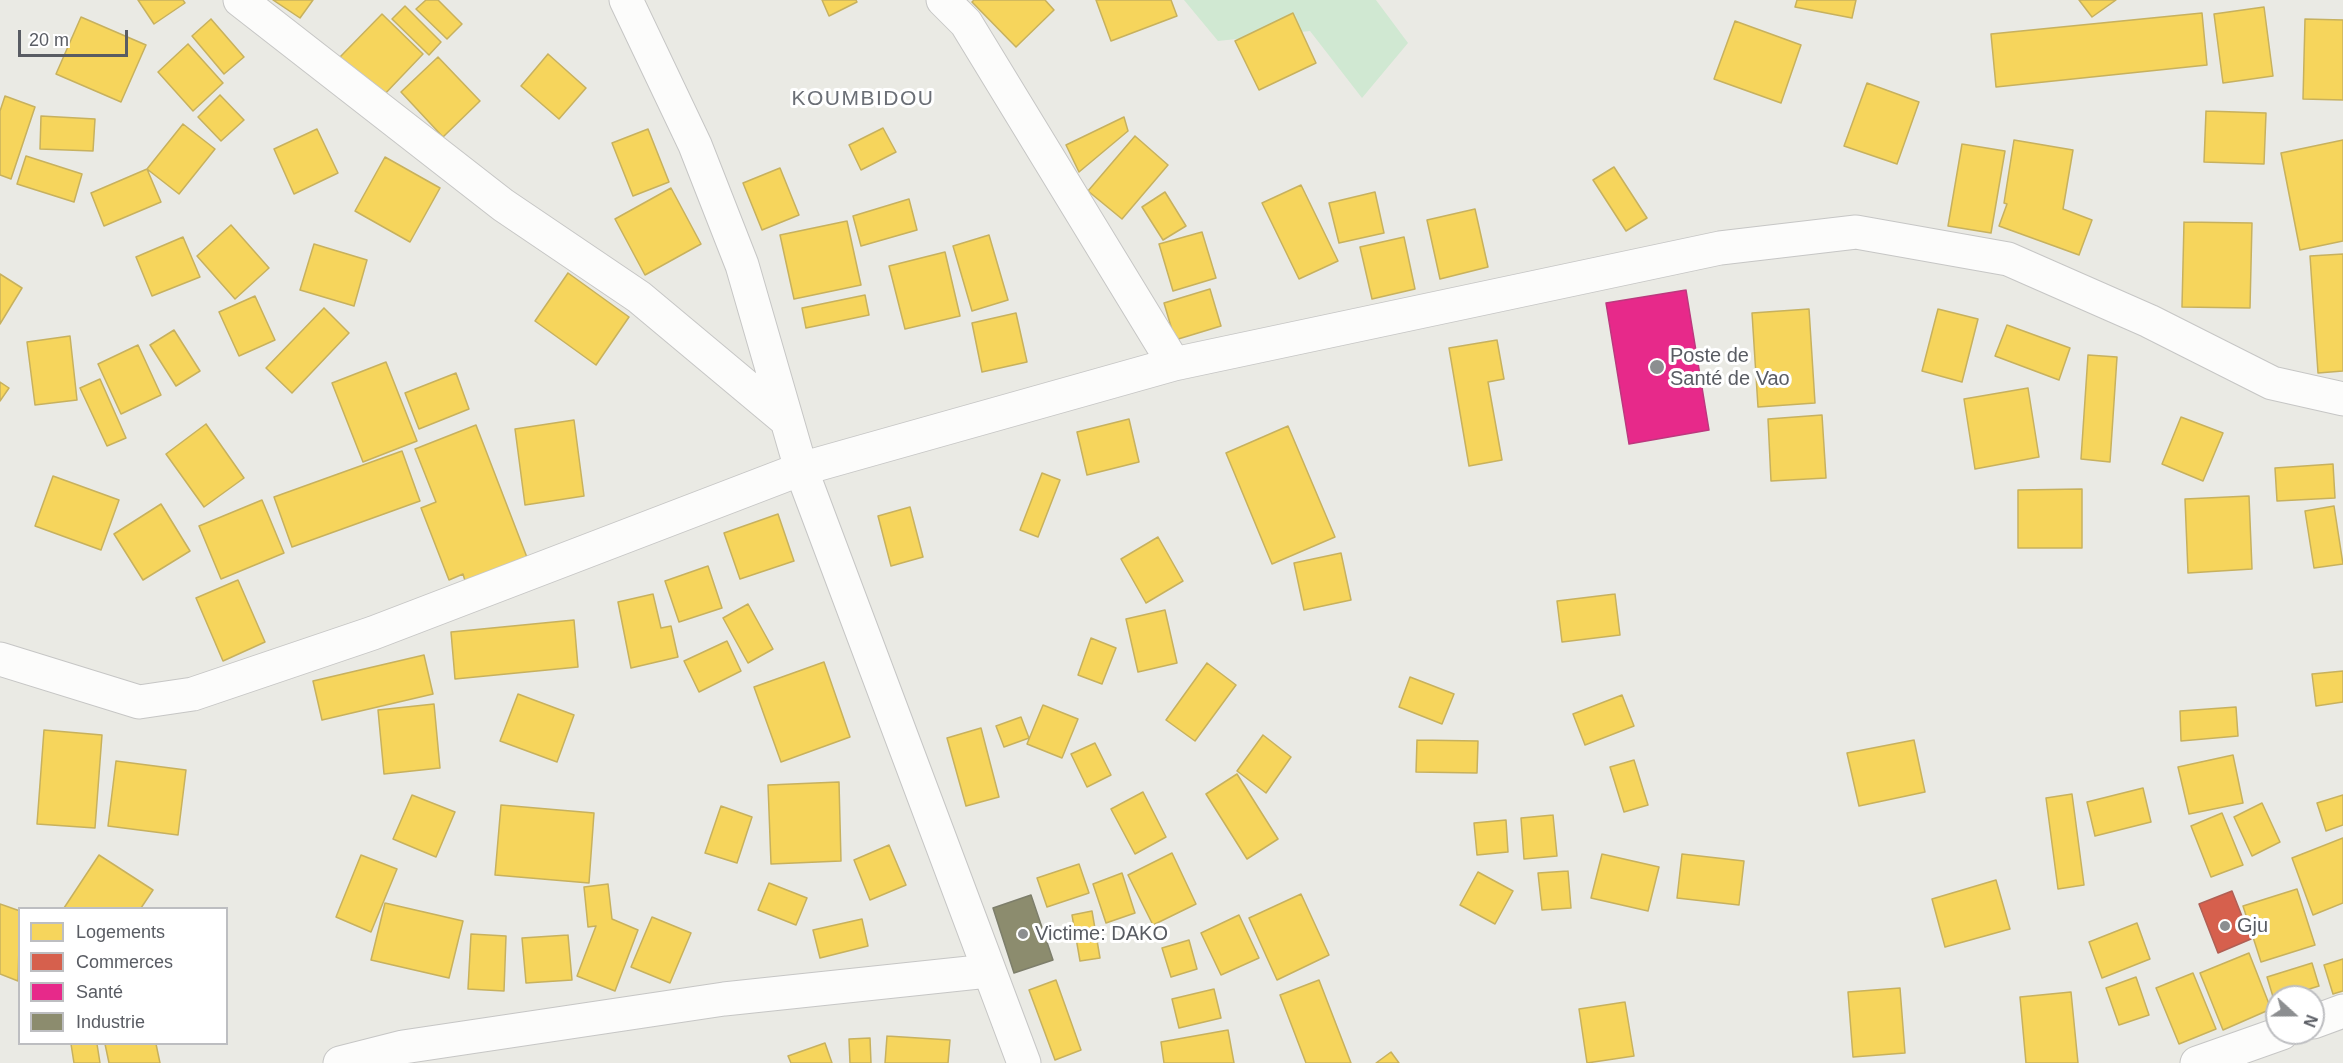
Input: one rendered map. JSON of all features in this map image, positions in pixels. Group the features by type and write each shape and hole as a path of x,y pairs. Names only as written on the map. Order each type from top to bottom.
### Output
{"street":[{"path":"240,0 503,205 639,297 785,419"},
{"path":"626,0 695,145 742,265 801,469 1024,1063"},
{"path":"943,0 966,23 1174,364"},
{"path":"0,659 139,702 193,694 373,633 801,469 1174,364 1720,248 1856,232 2008,259 2150,321 2272,383 2343,399"},
{"path":"340,1063 403,1047 724,999 988,971"},
{"path":"2325,1018 2343,1011"},
{"path":"2198,1063 2265,1039"}],"green space":[{"path":"1184,0 1376,0 1408,43 1362,98 1310,31 1218,41"}],"building: Logements":[{"path":"138,0 183,0 185,3 154,24"},
{"path":"273,0 313,0 300,18"},
{"path":"426,0 438,0 462,24 447,39 416,9"},
{"path":"822,0 856,0 857,2 829,16"},
{"path":"974,0 1045,0 1054,10 1016,47 972,2"},
{"path":"1096,0 1171,0 1177,16 1111,41"},
{"path":"1797,0 1856,0 1852,18 1795,7"},
{"path":"2079,0 2116,0 2092,17"},
{"path":"405,6 441,42 429,55 392,19"},
{"path":"2264,7 2273,76 2223,83 2214,14"},
{"path":"1293,13 1316,63 1259,90 1235,41"},
{"path":"2202,13 2207,65 1996,87 1991,34"},
{"path":"382,14 423,54 381,98 340,57"},
{"path":"81,17 146,45 121,102 56,74"},
{"path":"211,19 244,57 224,74 192,36"},
{"path":"2305,19 2343,20 2343,100 2303,99"},
{"path":"1735,21 1801,45 1781,103 1714,79"},
{"path":"188,44 223,83 193,111 158,72"},
{"path":"548,54 586,88 559,119 521,86"},
{"path":"438,57 480,101 443,137 401,92"},
{"path":"1867,83 1919,102 1897,164 1844,146"},
{"path":"220,95 244,120 221,141 198,117"},
{"path":"5,96 35,107 11,179 0,175 0,111"},
{"path":"2206,111 2266,113 2264,164 2204,162"},
{"path":"41,116 95,119 93,151 40,149"},
{"path":"1124,117 1128,131 1079,172 1066,145"},
{"path":"183,124 215,149 179,194 147,169"},
{"path":"883,128 896,152 861,170 849,145"},
{"path":"317,129 338,173 294,194 274,149"},
{"path":"648,129 669,182 633,196 612,143"},
{"path":"1135,136 1168,165 1122,219 1088,191"},
{"path":"2014,140 2073,150 2063,209 2092,220 2079,255 1999,226 2007,204 2004,203"},
{"path":"2343,140 2343,241 2300,250 2281,153"},
{"path":"1962,144 2005,151 1991,233 1948,226"},
{"path":"26,156 82,174 74,202 17,184"},
{"path":"385,157 440,188 410,242 355,211"},
{"path":"1614,167 1647,218 1626,231 1593,180"},
{"path":"780,168 799,215 762,230 743,183"},
{"path":"147,169 161,202 104,226 91,193"},
{"path":"1301,185 1338,261 1299,279 1262,203"},
{"path":"671,188 701,244 645,275 615,219"},
{"path":"1165,192 1186,226 1163,240 1142,207"},
{"path":"1375,192 1384,233 1339,243 1329,203"},
{"path":"909,199 917,230 861,246 853,216"},
{"path":"1475,209 1488,267 1440,279 1427,220"},
{"path":"847,221 861,285 794,299 780,235"},
{"path":"2184,222 2252,223 2250,308 2182,307"},
{"path":"231,225 269,268 235,299 197,256"},
{"path":"1202,232 1216,278 1173,291 1159,244"},
{"path":"989,235 1008,300 972,311 953,246"},
{"path":"183,237 200,277 152,296 136,257"},
{"path":"1404,237 1415,289 1372,299 1360,247"},
{"path":"314,244 367,260 354,306 300,290"},
{"path":"945,252 960,316 905,329 889,266"},
{"path":"2343,254 2343,371 2318,373 2310,256"},
{"path":"568,273 629,317 596,365 535,321"},
{"path":"0,274 22,288 0,324"},
{"path":"1210,289 1221,326 1175,340 1164,303"},
{"path":"865,295 869,315 806,328 802,308"},
{"path":"255,296 275,340 239,356 219,312"},
{"path":"324,308 349,333 292,393 266,368"},
{"path":"1809,309 1815,403 1758,407 1752,313"},
{"path":"1938,309 1978,319 1962,382 1922,371"},
{"path":"1016,313 1027,362 982,372 972,323"},
{"path":"2007,325 2070,348 2059,380 1995,356"},
{"path":"174,330 200,371 176,386 150,345"},
{"path":"70,336 77,400 35,405 27,342"},
{"path":"1497,340 1504,379 1488,382 1502,460 1469,466 1449,348"},
{"path":"138,345 161,395 121,414 98,364"},
{"path":"2088,355 2117,357 2110,462 2081,459"},
{"path":"386,362 417,441 363,462 332,383"},
{"path":"456,373 469,409 419,429 405,393"},
{"path":"100,379 126,438 107,446 80,388"},
{"path":"0,382 9,388 0,401"},
{"path":"2028,388 2039,457 1975,469 1964,399"},
{"path":"1822,415 1826,478 1771,481 1768,419"},
{"path":"2181,417 2223,433 2203,481 2162,464"},
{"path":"1129,419 1139,462 1087,475 1077,432"},
{"path":"574,420 584,496 525,505 515,429"},
{"path":"206,424 244,478 204,507 166,454"},
{"path":"476,425 528,560 466,584 463,574 449,580 421,508 436,502 415,449"},
{"path":"1288,426 1335,537 1272,564 1226,453"},
{"path":"402,451 420,501 292,547 274,497"},
{"path":"2333,464 2335,498 2277,501 2275,468"},
{"path":"1042,473 1060,480 1038,537 1020,530"},
{"path":"53,476 119,500 101,550 35,526"},
{"path":"2082,489 2082,548 2018,548 2018,490"},
{"path":"2249,496 2252,569 2188,573 2185,499"},
{"path":"262,500 284,553 221,579 199,526"},
{"path":"161,504 190,551 143,580 114,534"},
{"path":"2334,506 2343,564 2314,568 2305,511"},
{"path":"910,507 923,557 891,566 878,516"},
{"path":"778,514 794,561 740,579 724,533"},
{"path":"1158,537 1183,581 1146,603 1121,559"},
{"path":"1341,553 1351,600 1304,610 1294,563"},
{"path":"708,566 722,608 679,622 665,581"},
{"path":"238,580 265,642 223,661 196,598"},
{"path":"653,594 661,628 671,626 678,657 631,668 618,602"},
{"path":"1615,594 1620,635 1562,642 1557,601"},
{"path":"748,604 773,649 748,663 723,618"},
{"path":"1165,610 1177,663 1138,672 1126,619"},
{"path":"574,620 578,667 455,679 451,632"},
{"path":"1091,638 1116,648 1102,684 1078,675"},
{"path":"727,641 741,671 699,692 684,661"},
{"path":"424,655 433,694 322,720 313,681"},
{"path":"824,662 850,737 781,762 754,687"},
{"path":"1207,663 1236,685 1195,741 1166,720"},
{"path":"2343,671 2343,702 2316,706 2312,674"},
{"path":"1410,677 1454,694 1442,724 1399,707"},
{"path":"518,694 574,715 557,762 500,741"},
{"path":"1622,695 1634,726 1585,745 1573,714"},
{"path":"434,704 440,768 384,774 378,710"},
{"path":"1043,705 1078,719 1062,758 1027,744"},
{"path":"2236,707 2238,736 2181,741 2180,711"},
{"path":"1021,717 1029,738 1004,747 996,726"},
{"path":"981,728 999,797 966,806 947,738"},
{"path":"44,730 102,735 95,828 37,824"},
{"path":"1263,735 1291,757 1266,793 1237,771"},
{"path":"1417,740 1478,741 1477,773 1416,772"},
{"path":"1914,740 1925,792 1859,806 1847,753"},
{"path":"1095,743 1111,775 1087,787 1071,754"},
{"path":"2233,755 2243,803 2189,814 2178,767"},
{"path":"1634,760 1648,805 1624,812 1610,767"},
{"path":"116,761 186,770 178,835 108,826"},
{"path":"1237,774 1278,839 1247,859 1206,794"},
{"path":"839,782 841,861 771,864 768,785"},
{"path":"2143,788 2151,822 2095,836 2087,802"},
{"path":"1143,792 1166,837 1135,854 1111,809"},
{"path":"2072,794 2084,885 2058,889 2046,798"},
{"path":"412,795 455,812 436,857 393,839"},
{"path":"2343,795 2343,825 2326,831 2317,803"},
{"path":"2262,803 2280,842 2252,856 2234,817"},
{"path":"501,805 594,813 589,883 495,875"},
{"path":"721,806 752,817 737,863 705,853"},
{"path":"2222,813 2243,865 2211,877 2191,826"},
{"path":"1553,815 1557,856 1524,859 1521,818"},
{"path":"1506,820 1508,852 1477,855 1474,823"},
{"path":"2343,838 2343,903 2313,915 2292,858"},
{"path":"889,845 906,885 870,900 854,860"},
{"path":"1172,853 1196,904 1153,925 1128,875"},
{"path":"1602,854 1659,867 1648,911 1591,898"},
{"path":"1682,854 1744,861 1739,905 1677,898"},
{"path":"99,855 153,890 142,907 65,907"},
{"path":"361,855 397,869 371,932 336,917"},
{"path":"1079,864 1089,893 1047,907 1037,878"},
{"path":"1568,871 1571,908 1542,910 1538,873"},
{"path":"1478,872 1513,891 1495,924 1460,905"},
{"path":"1122,873 1135,913 1106,923 1093,884"},
{"path":"1996,880 2010,929 1945,947 1932,899"},
{"path":"769,883 807,898 796,925 758,910"},
{"path":"608,884 612,919 638,930 615,991 577,976 596,926 588,927 584,887"},
{"path":"2297,889 2315,945 2261,962 2243,906"},
{"path":"1301,894 1329,955 1277,980 1249,918"},
{"path":"385,903 463,921 449,978 371,960"},
{"path":"0,904 18,910 18,981 0,974"},
{"path":"1092,911 1100,958 1080,961 1072,915"},
{"path":"1239,915 1259,958 1221,975 1201,933"},
{"path":"652,917 691,933 670,983 631,967"},
{"path":"862,919 868,946 820,958 813,930"},
{"path":"2137,923 2150,959 2102,978 2089,942"},
{"path":"471,934 506,936 504,991 468,989"},
{"path":"568,935 572,980 526,983 522,938"},
{"path":"1189,940 1197,969 1171,977 1162,948"},
{"path":"2249,953 2265,994 2265,1012 2223,1030 2200,973"},
{"path":"2343,959 2343,991 2333,994 2324,965"},
{"path":"2312,963 2319,985 2269,985 2267,977"},
{"path":"2193,973 2216,1029 2179,1044 2156,988"},
{"path":"2136,977 2149,1015 2119,1025 2106,988"},
{"path":"1056,980 1081,1050 1055,1060 1029,990"},
{"path":"1319,980 1351,1063 1306,1063 1280,995"},
{"path":"1900,988 1905,1053 1853,1057 1848,992"},
{"path":"1214,989 1221,1018 1179,1028 1172,999"},
{"path":"2071,992 2078,1063 2026,1063 2020,997"},
{"path":"1625,1002 1634,1056 1587,1063 1579,1009"},
{"path":"1228,1030 1234,1063 1164,1063 1161,1042"},
{"path":"887,1036 950,1040 948,1063 885,1063"},
{"path":"870,1038 871,1063 850,1063 849,1039"},
{"path":"825,1043 832,1063 791,1063 788,1056"},
{"path":"71,1045 97,1045 100,1063 74,1063"},
{"path":"105,1045 156,1045 160,1063 109,1063"},
{"path":"1391,1052 1399,1063 1376,1063"}],"building: Commerces":[{"path":"2232,891 2251,939 2218,953 2199,904"}],"building: Santé":[{"path":"1686,290 1709,430 1629,444 1606,303"}],"building: Industrie":[{"name":"Victime: DAKO","path":"1031,895 1053,960 1014,973 993,908"}],"place":[{"name":"Poste de Santé de Vao","path":"1657,367"},
{"name":"Gju","path":"2225,926"},
{"name":"Victime: DAKO","path":"1023,934"}],"district":[{"name":"KOUMBIDOU","path":"863,99"}]}
